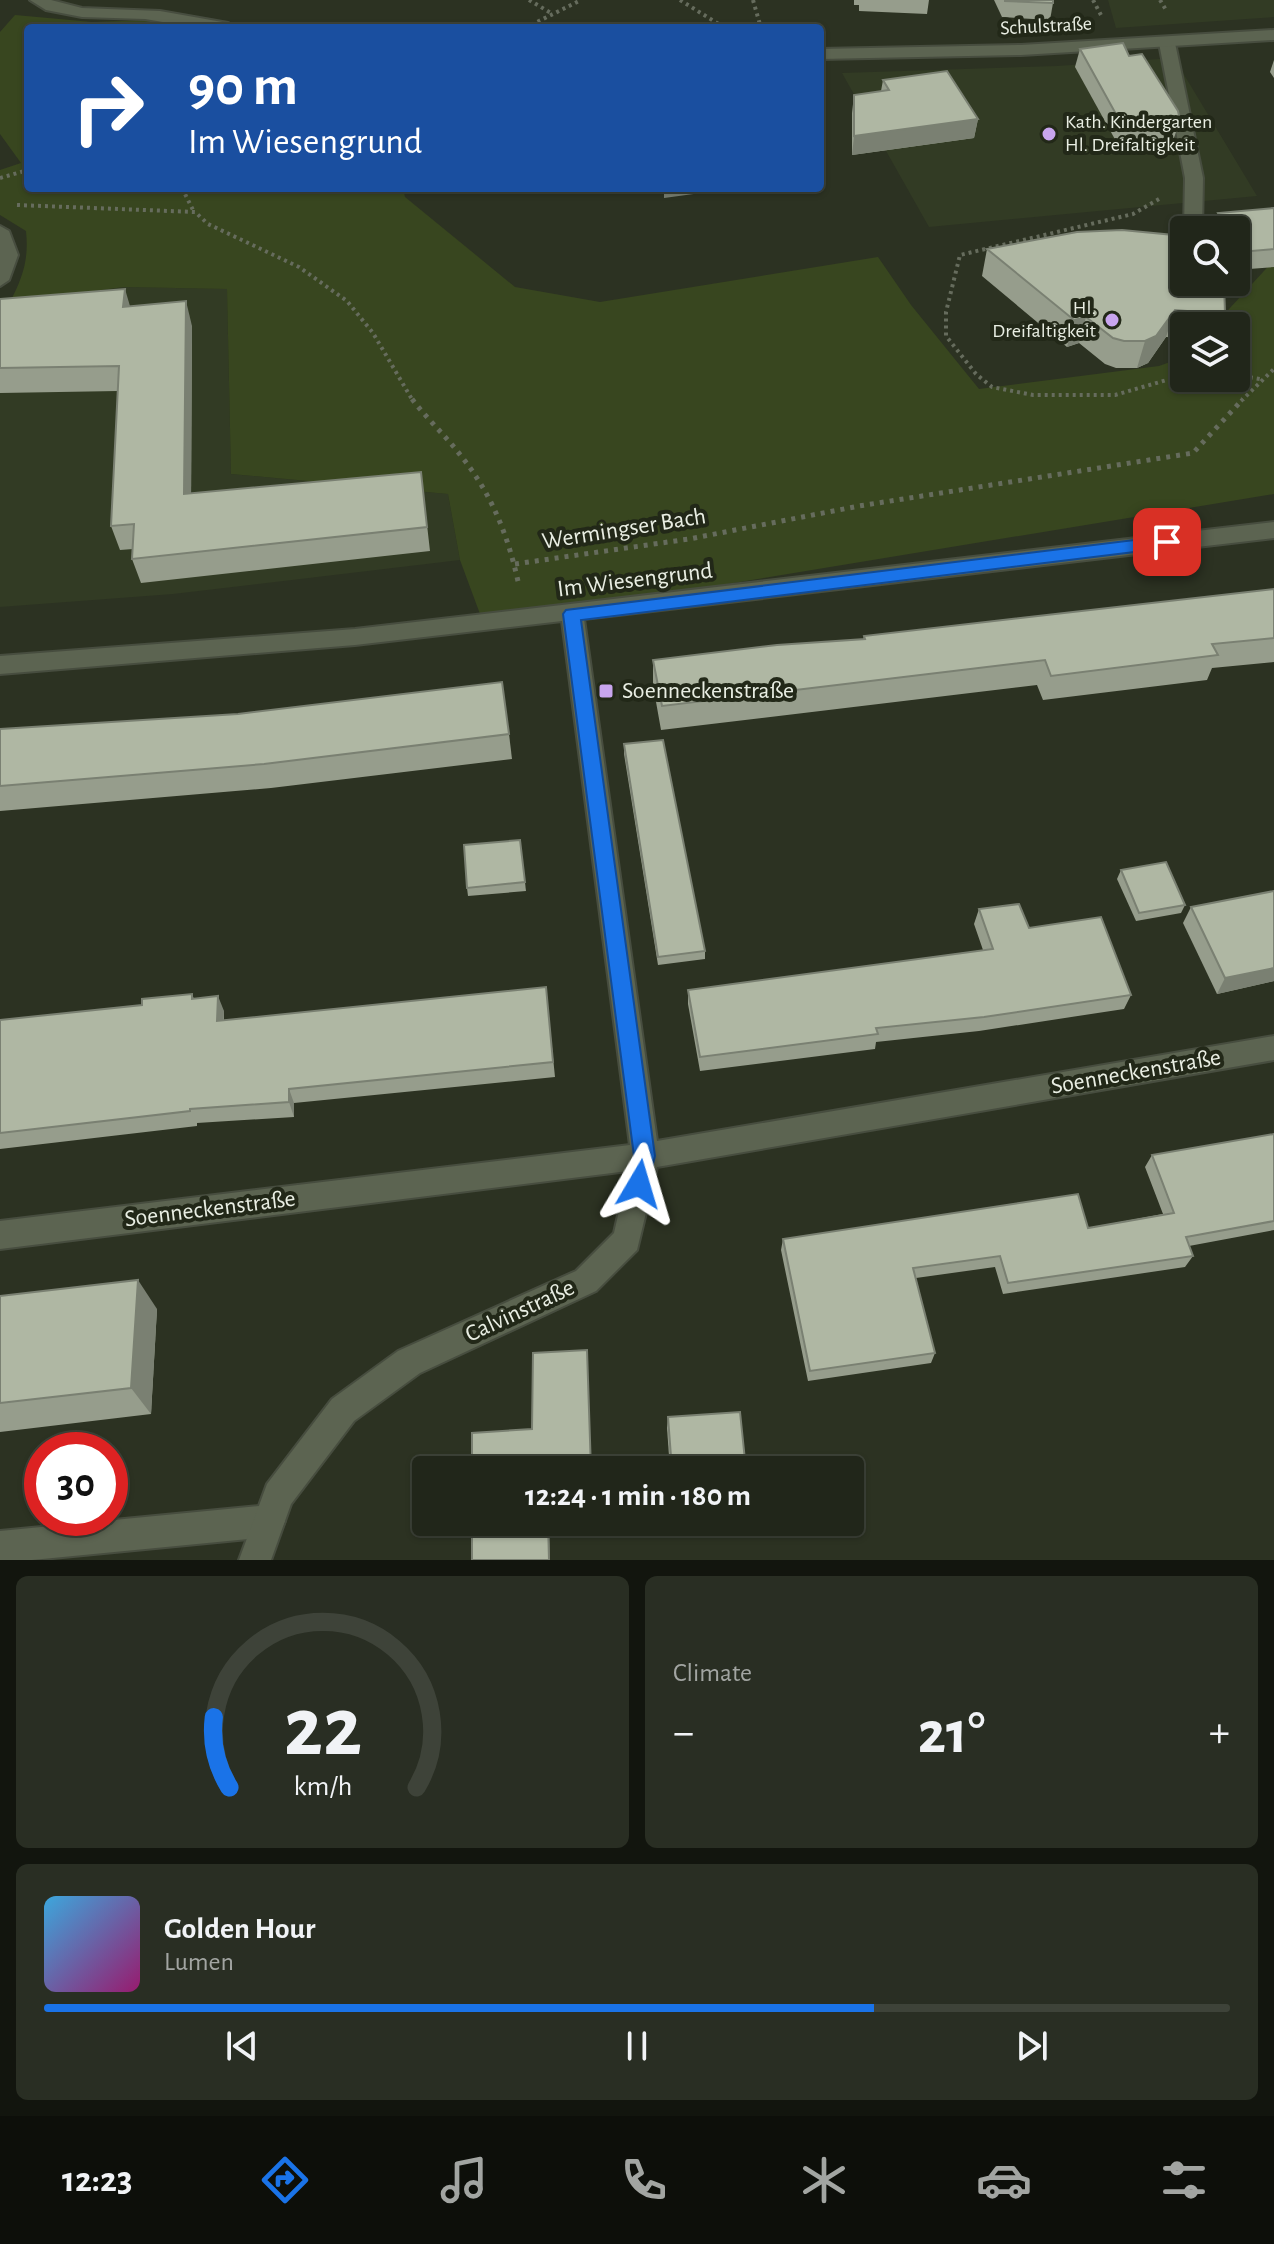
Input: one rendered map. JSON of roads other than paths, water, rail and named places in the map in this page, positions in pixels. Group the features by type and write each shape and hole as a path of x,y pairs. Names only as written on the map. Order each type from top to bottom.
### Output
{"street":[{"path":"38,0 73,11 132,7 210,24"},
{"name":"Schulstraße","path":"824,54 1021,50 1274,35"},
{"path":"1167,43 1194,178 1193,216"},
{"path":"0,231 9,255 0,280"},
{"name":"Im Wiesengrund","path":"0,665 355,637 1274,530"},
{"name":"Calvinstraße","path":"255,1560 278,1495 343,1410 409,1362 586,1281 627,1240 645,1156 572,614"},
{"name":"Soenneckenstraße","path":"0,1235 645,1156 1274,1048"},
{"path":"0,1547 269,1521"}],"place":[{"name":"Kath. Kindergarten Hl. Dreifaltigkeit","path":"1049,134"},
{"name":"Hl. Dreifaltigkeit","path":"1112,320"},
{"name":"Soenneckenstraße","path":"606,691"}]}
